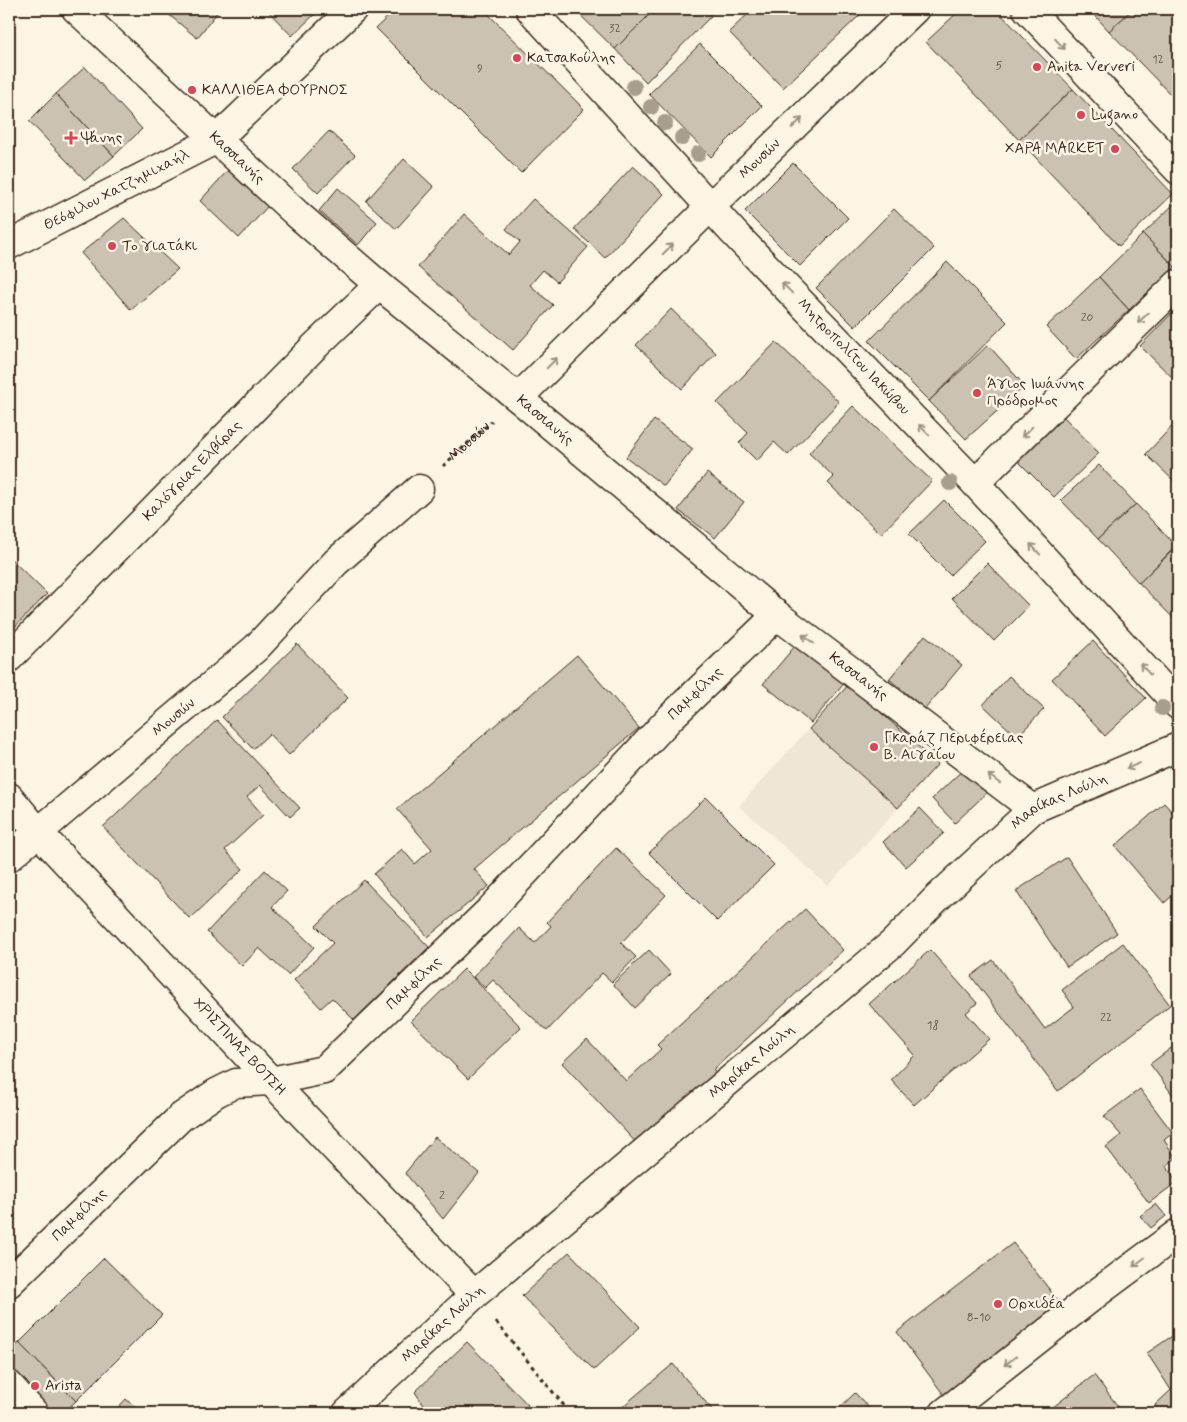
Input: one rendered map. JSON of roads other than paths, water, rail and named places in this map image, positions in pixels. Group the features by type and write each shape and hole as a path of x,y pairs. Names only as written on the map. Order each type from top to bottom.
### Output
{"street":[{"name":"Κασσιανής","path":"76,9 297,214 379,285 518,398 776,615 1033,809"},
{"name":"Θεόφιλου Χατζημιχαήλ","path":"11,240 218,139 353,9"},
{"name":"Μητροπολίτου Ιακώβου","path":"530,9 733,232 975,483 1178,704"},
{"name":"Μουσών","path":"518,398 711,206 915,9"},
{"path":"1027,9 1178,170"},
{"path":"975,483 1178,284"},
{"name":"Καλόγριας Ελβίρας","path":"9,658 313,348 379,285"},
{"name":"Μουσών","path":"9,857 256,648 336,562 419,489"},
{"name":"Παμφίλης","path":"9,1283 181,1117 216,1093 236,1083 271,1081 324,1070 489,911 672,716 776,615"},
{"name":"Μαρίκας Λούλη","path":"347,1413 474,1295 893,943 935,900 1033,809 1178,747"},
{"name":"ΧΡΙΣΤΙΝΑΣ ΒΟΤΣΗ","path":"9,797 38,832 474,1295"},
{"path":"944,1413 1097,1293 1178,1233"},
{"path":"9,1385 34,1413"}],"place":[{"name":"Κατσακούλης","path":"517,58"},
{"name":"Anita Ververi","path":"1037,67"},
{"name":"ΚΑΛΛΙΘΕΑ ΦΟΥΡΝΟΣ","path":"192,90"},
{"name":"Lugano","path":"1081,115"},
{"name":"Ψάνης","path":"71,138"},
{"name":"XAPA MARKET","path":"1115,149"},
{"name":"Το γιατάκι","path":"112,246"},
{"name":"Άγιος Ιωάννης Πρόδρομος","path":"977,393"},
{"name":"Γκαράζ Περιφέρειας Β. Αιγαίου","path":"874,747"},
{"name":"Ορχιδέα","path":"998,1304"},
{"name":"Arista","path":"35,1386"}]}
